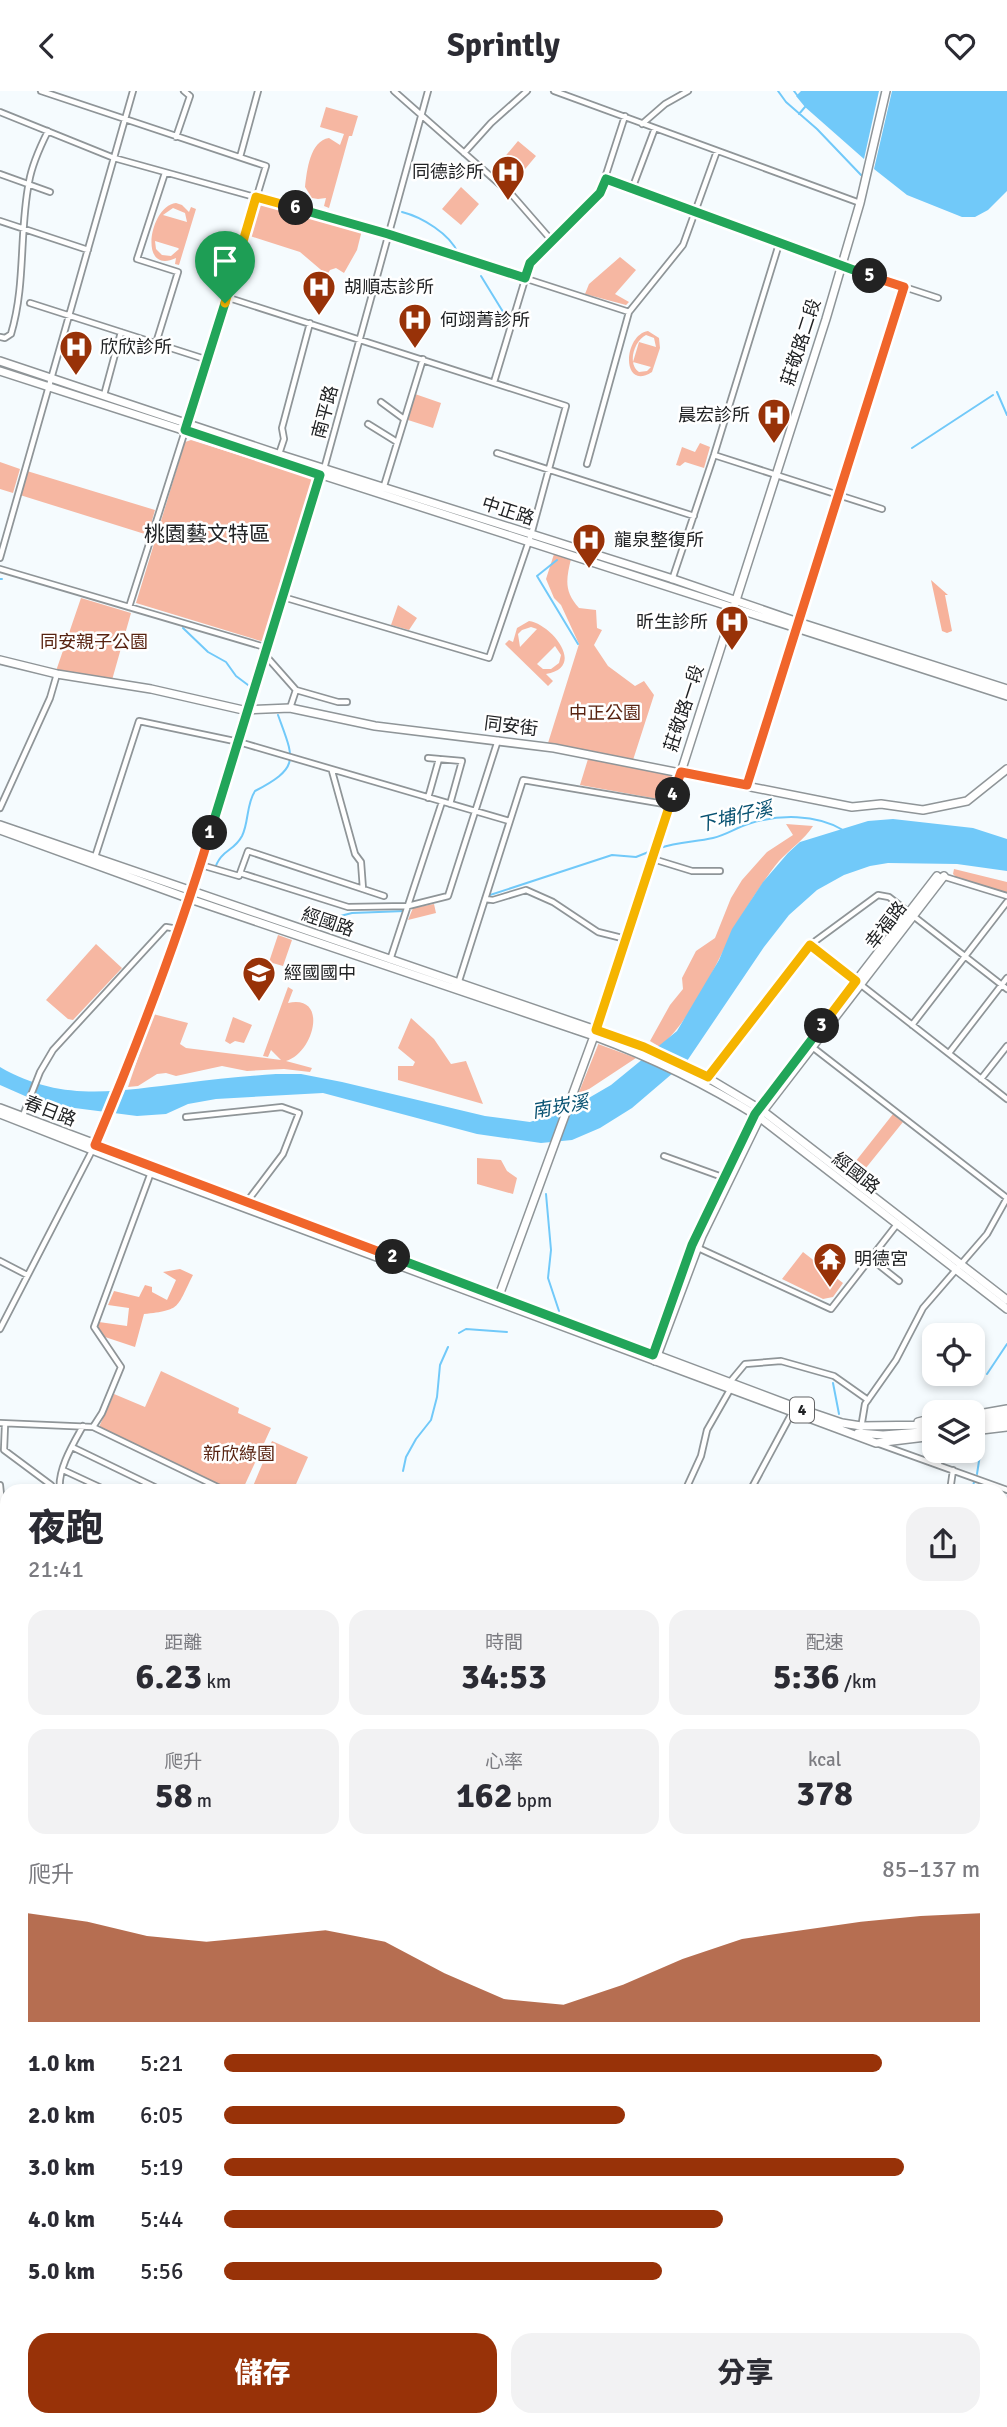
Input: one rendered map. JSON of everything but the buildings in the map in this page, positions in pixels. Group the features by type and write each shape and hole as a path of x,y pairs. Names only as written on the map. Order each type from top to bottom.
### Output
{"street":[{"path":"41,91 266,166 208,361 129,607"},
{"path":"62,98 64,91"},
{"path":"0,558 133,91"},
{"path":"176,137 190,96 184,91"},
{"path":"240,157 258,91"},
{"path":"394,91 513,196 553,242"},
{"name":"南平路","path":"0,1329 95,1144 132,1055 191,895 322,472 428,91"},
{"path":"464,153 491,123 527,91"},
{"path":"554,91 860,203"},
{"path":"642,124 665,104 688,91"},
{"name":"莊敬路二段","path":"733,604 826,319 860,203 886,91"},
{"path":"0,112 114,158 388,234 629,311"},
{"path":"494,382 530,263 600,193 625,116"},
{"path":"632,189 655,128"},
{"path":"0,337 11,334 21,283 28,184 37,153 48,131"},
{"path":"587,464 629,311 683,245 717,151"},
{"path":"156,343 178,272 137,259 165,173"},
{"path":"0,174 50,192"},
{"path":"606,179 840,266 938,298"},
{"path":"0,221 88,250"},
{"path":"670,587 779,244"},
{"path":"747,785 904,287"},
{"path":"226,297 566,406 530,538 489,658 283,597"},
{"path":"30,303 208,361"},
{"path":"278,454 284,439 282,428 310,323"},
{"path":"104,395 121,332"},
{"path":"382,490 423,359"},
{"name":"中正路","path":"0,361 50,382 1007,696"},
{"name":"中正路","path":"0,371 104,395 187,427 278,454 322,472"},
{"path":"381,402 404,419"},
{"path":"368,424 397,442"},
{"path":"497,453 694,516"},
{"path":"714,455 882,509"},
{"name":"中正路","path":"530,538 673,579 733,604"},
{"path":"0,569 268,648"},
{"name":"莊敬路一段","path":"498,1299 595,1033 733,604"},
{"name":"中正路","path":"797,625 1007,689"},
{"path":"266,656 296,690 346,702"},
{"name":"同安街","path":"0,660 57,674 151,689 249,710 290,708 375,726 498,740 681,772 852,807 881,804 923,810 969,801 1005,771"},
{"path":"0,808 50,698 57,674"},
{"path":"290,708 296,690"},
{"path":"95,857 139,721 239,742 509,821"},
{"path":"240,873 342,906 407,910 448,896 498,740"},
{"path":"428,758 462,761 450,804"},
{"path":"428,797 439,759"},
{"path":"332,770 355,854 360,862 363,889"},
{"path":"457,986 523,780 670,805"},
{"path":"390,960 442,801"},
{"name":"經國路","path":"0,825 95,857 191,895 390,960 457,986"},
{"name":"經國路","path":"0,830 644,1051 682,1069 759,1113"},
{"path":"201,865 239,876 248,851 384,896"},
{"path":"653,857 692,871 720,871"},
{"path":"941,876 1007,896"},
{"name":"幸福路","path":"654,1358 694,1247 759,1113 941,876"},
{"path":"486,897 493,900 526,890 553,902 598,932 626,939"},
{"path":"708,1077 810,945 878,895 889,897 1004,987"},
{"path":"912,1025 1007,902"},
{"path":"21,1121 39,1075 53,1050 166,926 178,929"},
{"path":"810,945 1007,1099"},
{"path":"949,1053 1004,987 1007,978"},
{"path":"810,1045 1007,1198 987,1234 923,1308 896,1360 868,1400 860,1432"},
{"path":"982,1079 1007,1046"},
{"name":"經國路","path":"682,1069 708,1077 759,1113 958,1267 1007,1309"},
{"path":"186,1117 282,1107 299,1113 283,1154 246,1204"},
{"name":"春日路","path":"0,1108 21,1121"},
{"name":"春日路","path":"0,1114 95,1144 152,1170"},
{"path":"664,1156 727,1178"},
{"path":"93,1427 102,1413 121,1367 93,1327 152,1170"},
{"name":"4","path":"152,1170 844,1430 877,1435 922,1435"},
{"path":"694,1247 768,1278 831,1309 899,1221"},
{"path":"870,1258 899,1282"},
{"path":"0,1261 27,1275"},
{"name":"經國路","path":"958,1267 1007,1300"},
{"path":"688,1484 701,1455 707,1430 729,1386 745,1364 781,1361 834,1376 868,1400"},
{"path":"985,1414 1007,1409"},
{"path":"754,1484 794,1410"},
{"name":"4","path":"794,1410 877,1435 913,1424 922,1426"},
{"path":"985,1416 1007,1415"},
{"path":"985,1424 1007,1421"},
{"path":"50,1484 4,1450 3,1424 93,1427 211,1484"},
{"path":"913,1424 922,1433"},
{"path":"59,1484 72,1447 83,1426"},
{"path":"985,1430 1007,1427"},
{"path":"877,1435 939,1464 991,1484"},
{"path":"72,1447 149,1484"},
{"path":"63,1470 93,1484"},
{"path":"951,1484 954,1470"}],"green space":[{"path":"326,107 358,116 352,136 349,136 329,208 324,206 326,198 312,198 305,187 314,150 323,140 329,138 340,145 344,134 320,127"},
{"path":"518,141 536,156 510,187 492,172"},
{"path":"461,187 479,204 461,225 442,209"},
{"path":"258,201 362,230 357,250 344,273 336,268 330,270 327,275 300,252 247,235"},
{"path":"176,203 189,212 191,207 196,209 179,265 175,264 176,258 164,261 156,257 152,249 154,226 167,207","holes":["173,208 185,213 187,222 163,215","155,241 178,248 179,249 171,256 162,255 156,249"]},
{"path":"620,257 636,270 615,294 629,302 626,305 585,294 589,284"},
{"path":"648,331 659,338 660,348 652,372 642,376 635,375 629,360 630,351 640,335","holes":["646,335 654,338 656,347 639,342 633,362 638,342","633,362 651,367 647,371 639,372"]},
{"path":"415,394 441,403 433,428 408,420"},
{"path":"191,440 311,478 313,482 264,642 136,603 185,442"},
{"path":"700,443 710,447 704,468 685,462 680,466 676,465 682,447 695,452"},
{"path":"0,462 20,469 13,493 0,489"},
{"path":"27,471 155,510 148,535 20,495"},
{"name":"中正公園","path":"554,554 571,559 568,585 574,602 579,608 596,610 597,628 602,630 594,645 608,666 635,686 644,681 654,695 633,760 548,743 579,644 546,579"},
{"name":"同安親子公園","path":"81,598 131,613 112,680 56,671"},
{"path":"398,605 417,618 409,630 391,625"},
{"path":"529,621 538,624 555,637 561,646 564,663 558,670 546,674 553,681 548,686 505,644 509,640 513,642 517,628","holes":["531,627 537,629 520,647 518,634","555,646 561,655 559,663 551,669 543,669 537,664"]},
{"path":"588,759 672,774 664,800 580,785"},
{"path":"786,824 813,826 779,861 763,883 742,915 689,1013 660,1047 650,1041 670,1005 683,989 682,978 696,951 715,938 731,898 742,880 767,852 793,835"},
{"path":"954,869 1007,882 1007,893 956,877 953,874"},
{"path":"434,904 436,913 408,920 413,908"},
{"path":"278,935 292,940 283,966 269,962"},
{"path":"96,944 122,968 73,1020 68,1019 46,1000"},
{"path":"288,987 293,990 288,1003 301,1003 309,1007 313,1015 313,1026 304,1047 296,1056 286,1061 312,1068 310,1072 284,1069 247,1071 222,1066 176,1076 157,1074 138,1086 128,1087 153,1014 188,1023 180,1044 186,1048 281,1060 271,1050 268,1057 263,1056"},
{"path":"233,1017 252,1025 244,1043 235,1041 230,1044 225,1041"},
{"path":"411,1018 434,1039 451,1064 466,1061 483,1104 398,1080 398,1066 413,1066 415,1062 398,1048"},
{"path":"598,1045 636,1058 577,1097"},
{"path":"893,1114 903,1122 857,1179 848,1171"},
{"path":"477,1158 501,1160 507,1171 517,1178 513,1194 477,1184"},
{"path":"803,1252 843,1283 833,1297 823,1299 782,1279"},
{"name":"新欣綠園","path":"161,1371 239,1408 238,1413 271,1428 245,1484 217,1484 99,1427 114,1394 145,1407"},
{"path":"272,1441 308,1457 296,1484 254,1484"}],"shaded area":[{"path":"931,580 948,595 945,595 952,631 947,633 942,631"},
{"path":"180,1269 193,1275 180,1301 172,1309 144,1314 135,1347 102,1336 99,1322 127,1326 129,1308 108,1305 114,1291 139,1297 145,1285 152,1287 152,1292 167,1300 176,1280 163,1272"}],"water":[{"path":"801,91 879,91 864,159 805,107 796,96"},
{"path":"892,91 1007,91 1007,191 988,210 975,217 962,217 907,195 874,169"},
{"path":"893,819 973,828 1007,839 1007,871 957,864 888,863 844,875 817,890 789,915 764,947 687,1061 632,1108 600,1128 572,1140 541,1143 477,1134 323,1093 216,1099 188,1104 166,1114 137,1116 59,1106 0,1085 0,1067 46,1086 90,1092 276,1074 301,1074 485,1116 530,1122 575,1106 611,1085 677,1031 719,960 732,929 763,882 800,842 868,821"}],"waterway":[{"path":"778,91 861,175"},
{"path":"794,91 797,95"},
{"path":"799,114 805,107"},
{"path":"402,212 435,227 449,239 458,253"},
{"path":"481,276 508,320"},
{"path":"997,392 1007,415"},
{"path":"912,448 993,395"},
{"path":"557,560 537,576 578,644"},
{"name":"下埔仔溪","path":"183,628 208,652 226,662 236,676 252,688"},
{"name":"下埔仔溪","path":"214,871 220,858 242,836 255,791 280,775 290,761 288,742 278,715"},
{"name":"下埔仔溪","path":"660,848 713,838 772,818 809,818 843,830"},
{"name":"下埔仔溪","path":"487,896 612,855 636,857 651,851"},
{"name":"下埔仔溪","path":"313,923 352,913 405,911"},
{"path":"546,1194 551,1250 548,1278 559,1311"},
{"path":"459,1333 466,1329 507,1332"},
{"path":"987,1374 1007,1344"},
{"path":"403,1471 406,1457 431,1420 437,1397 440,1365 448,1347"},
{"path":"833,1383 839,1414"},
{"path":"977,1474 979,1463"}],"place":[{"name":"同德診所","path":"508,202"},
{"name":"胡順志診所","path":"319,317"},
{"name":"何翊菁診所","path":"415,350"},
{"name":"欣欣診所","path":"76,377"},
{"name":"晨宏診所","path":"774,445"},
{"name":"龍泉整復所","path":"589,570"},
{"name":"昕生診所","path":"732,652"},
{"name":"經國國中","path":"259,1003"},
{"name":"明德宮","path":"830,1289"}],"district":[{"name":"桃園藝文特區","path":"207,534"}],"route":[{"path":"606,179 779,244 904,287 747,785 681,772 596,1030 644,1047 708,1077 810,945 856,981 758,1108 692,1245 653,1355 95,1145 134,1052 192,892 320,475 185,430 225,303 256,197 388,234 525,278 530,263 600,193 606,179"}],"water label":[{"name":"南崁溪","path":"560,1107"}]}
